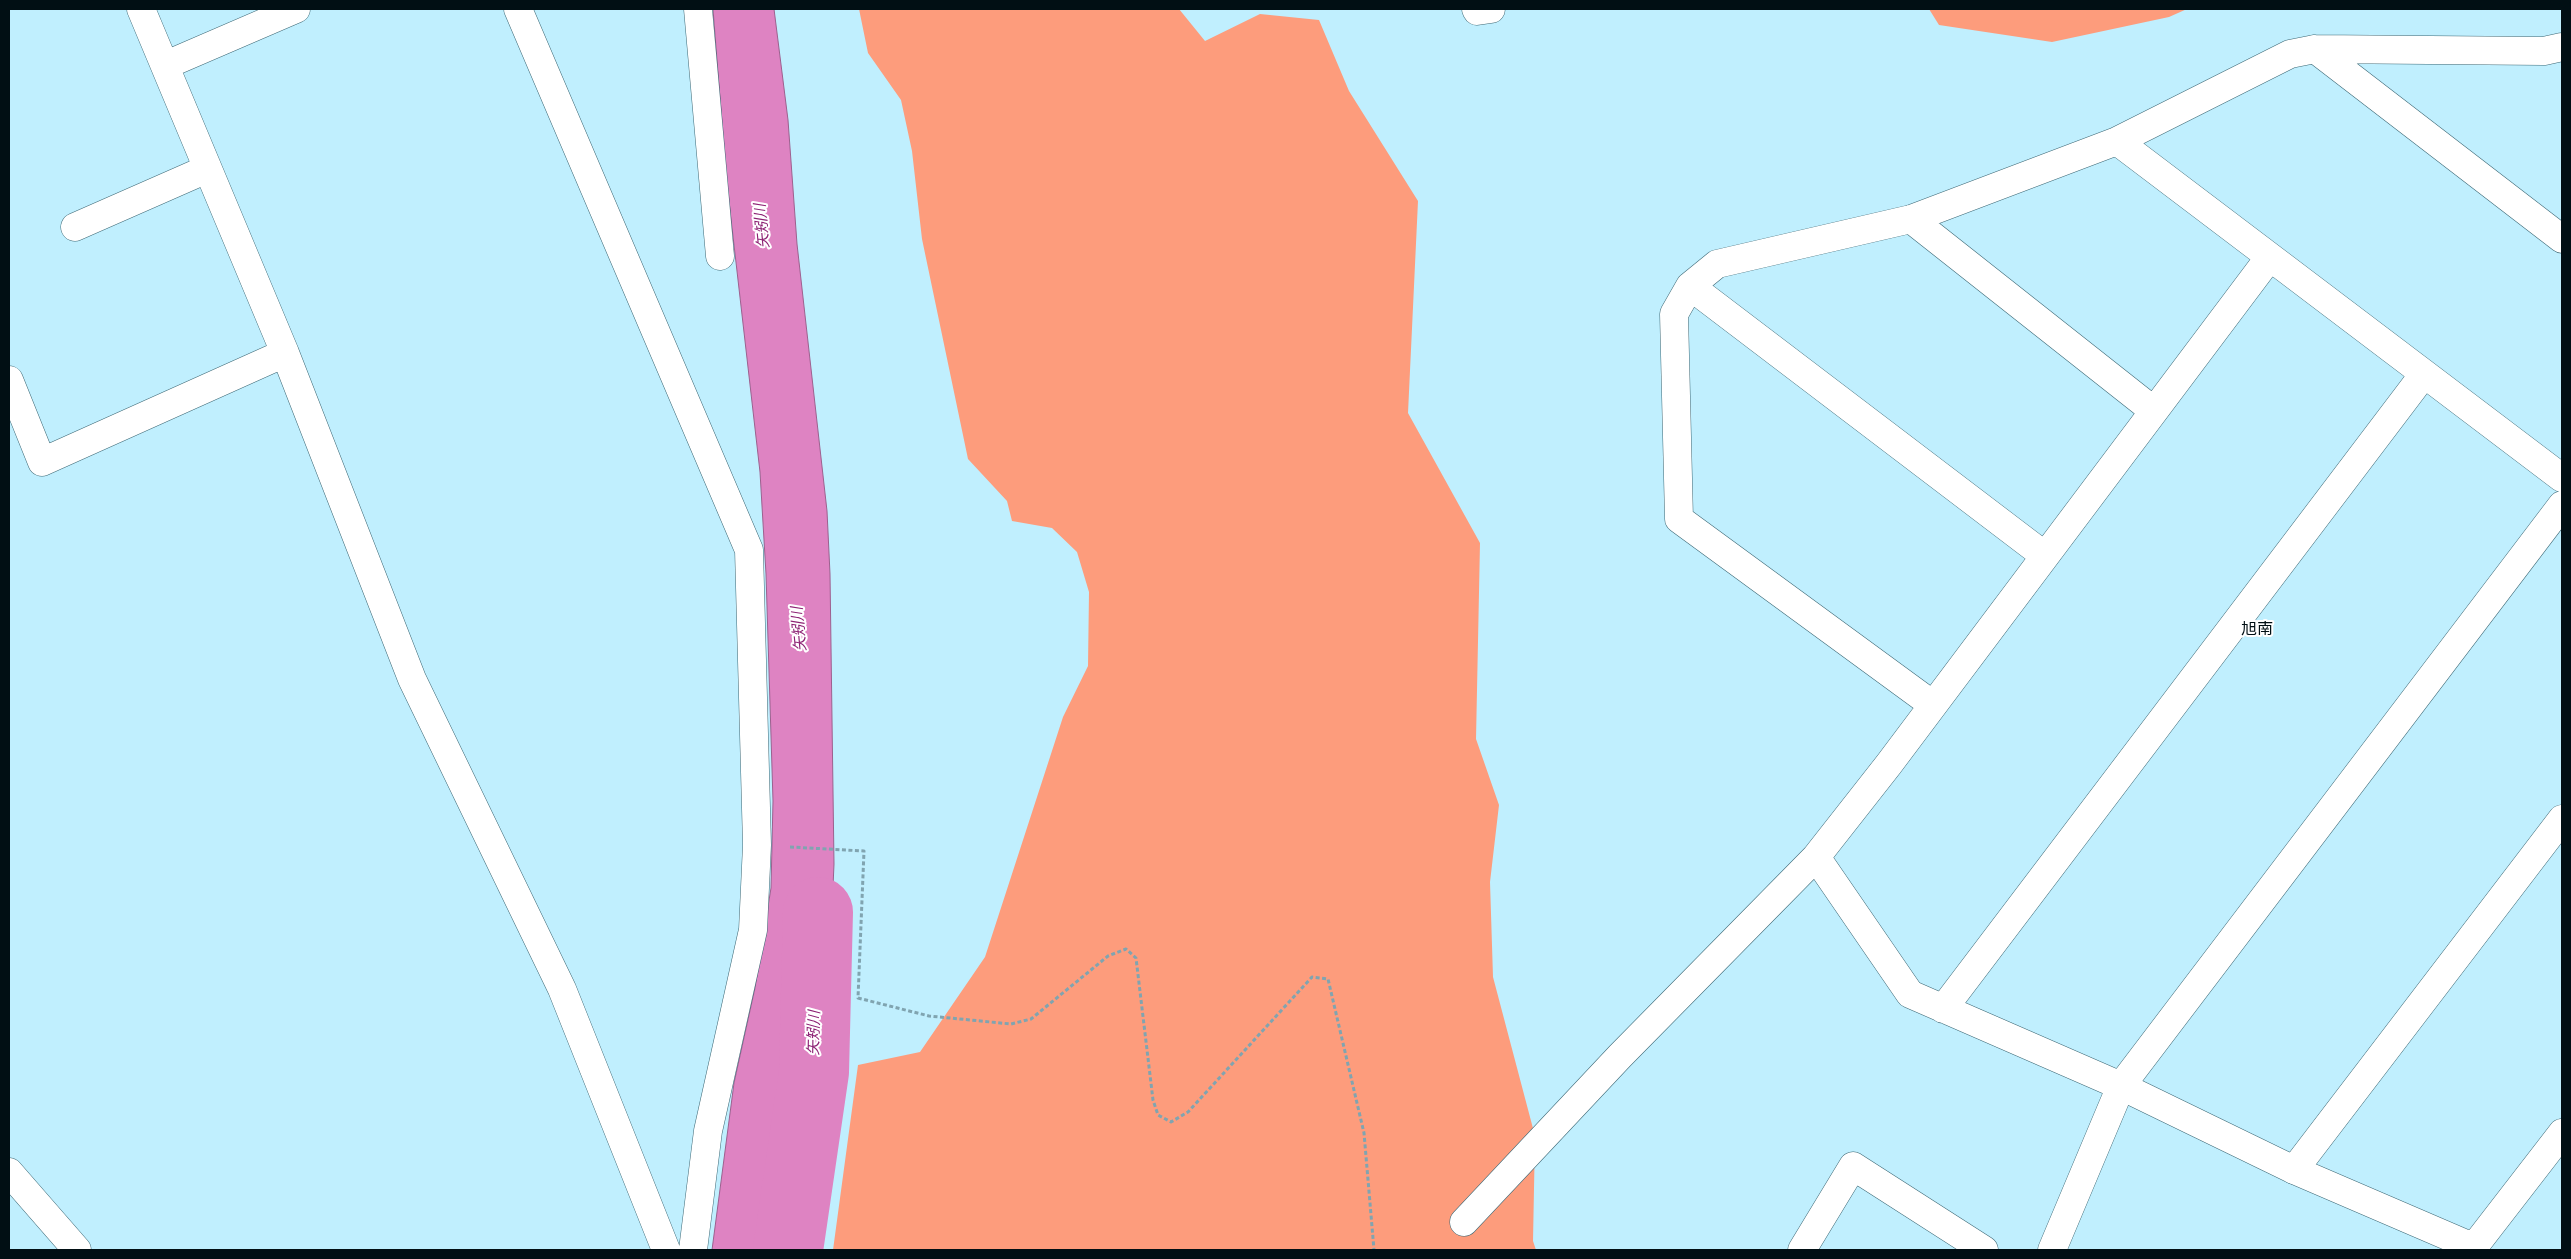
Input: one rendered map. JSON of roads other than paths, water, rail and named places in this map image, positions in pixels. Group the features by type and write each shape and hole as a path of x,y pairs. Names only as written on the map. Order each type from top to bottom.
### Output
{"street":[{"path":"141,9 166,65 207,169 285,354 412,678 562,989 666,1250"},
{"path":"166,65 296,9"},
{"path":"518,9 749,550 757,845 752,930 708,1131 693,1250"},
{"path":"698,9 720,256"},
{"path":"1476,9 1477,12 1490,9"},
{"path":"1933,705 1679,519 1674,314 1690,286 1717,264 1911,219 2117,141 2290,54 2315,49 2544,51 2562,48"},
{"path":"2315,49 2562,239"},
{"path":"2117,141 2269,258 2562,478"},
{"path":"75,227 207,169"},
{"path":"1911,219 2154,411"},
{"path":"1464,1222 1620,1056 1816,857 1933,705 2269,258"},
{"path":"1690,286 2045,556"},
{"path":"9,380 42,462 285,354"},
{"path":"1943,1009 2424,374"},
{"path":"2052,1250 2120,1086 2562,505"},
{"path":"2294,1170 2562,819"},
{"path":"1816,857 1910,994 2120,1086 2294,1170 2466,1244 2477,1243 2562,1133"},
{"path":"1802,1250 1853,1166 1984,1250"},
{"path":"9,1172 77,1250"}],"water":[{"path":"713,9 774,9 788,120 797,244 827,511 830,574 834,864 831,932 820,990 803,1052 787,1131 770,1233 770,1250 712,1250 734,1083 755,988 771,888 773,801 766,574 760,472 726,175"}],"waterway":[{"name":"矢矧川","path":"788,1250 814,1072 818,912"}],"district":[{"name":"旭南","path":"2257,630"}]}
